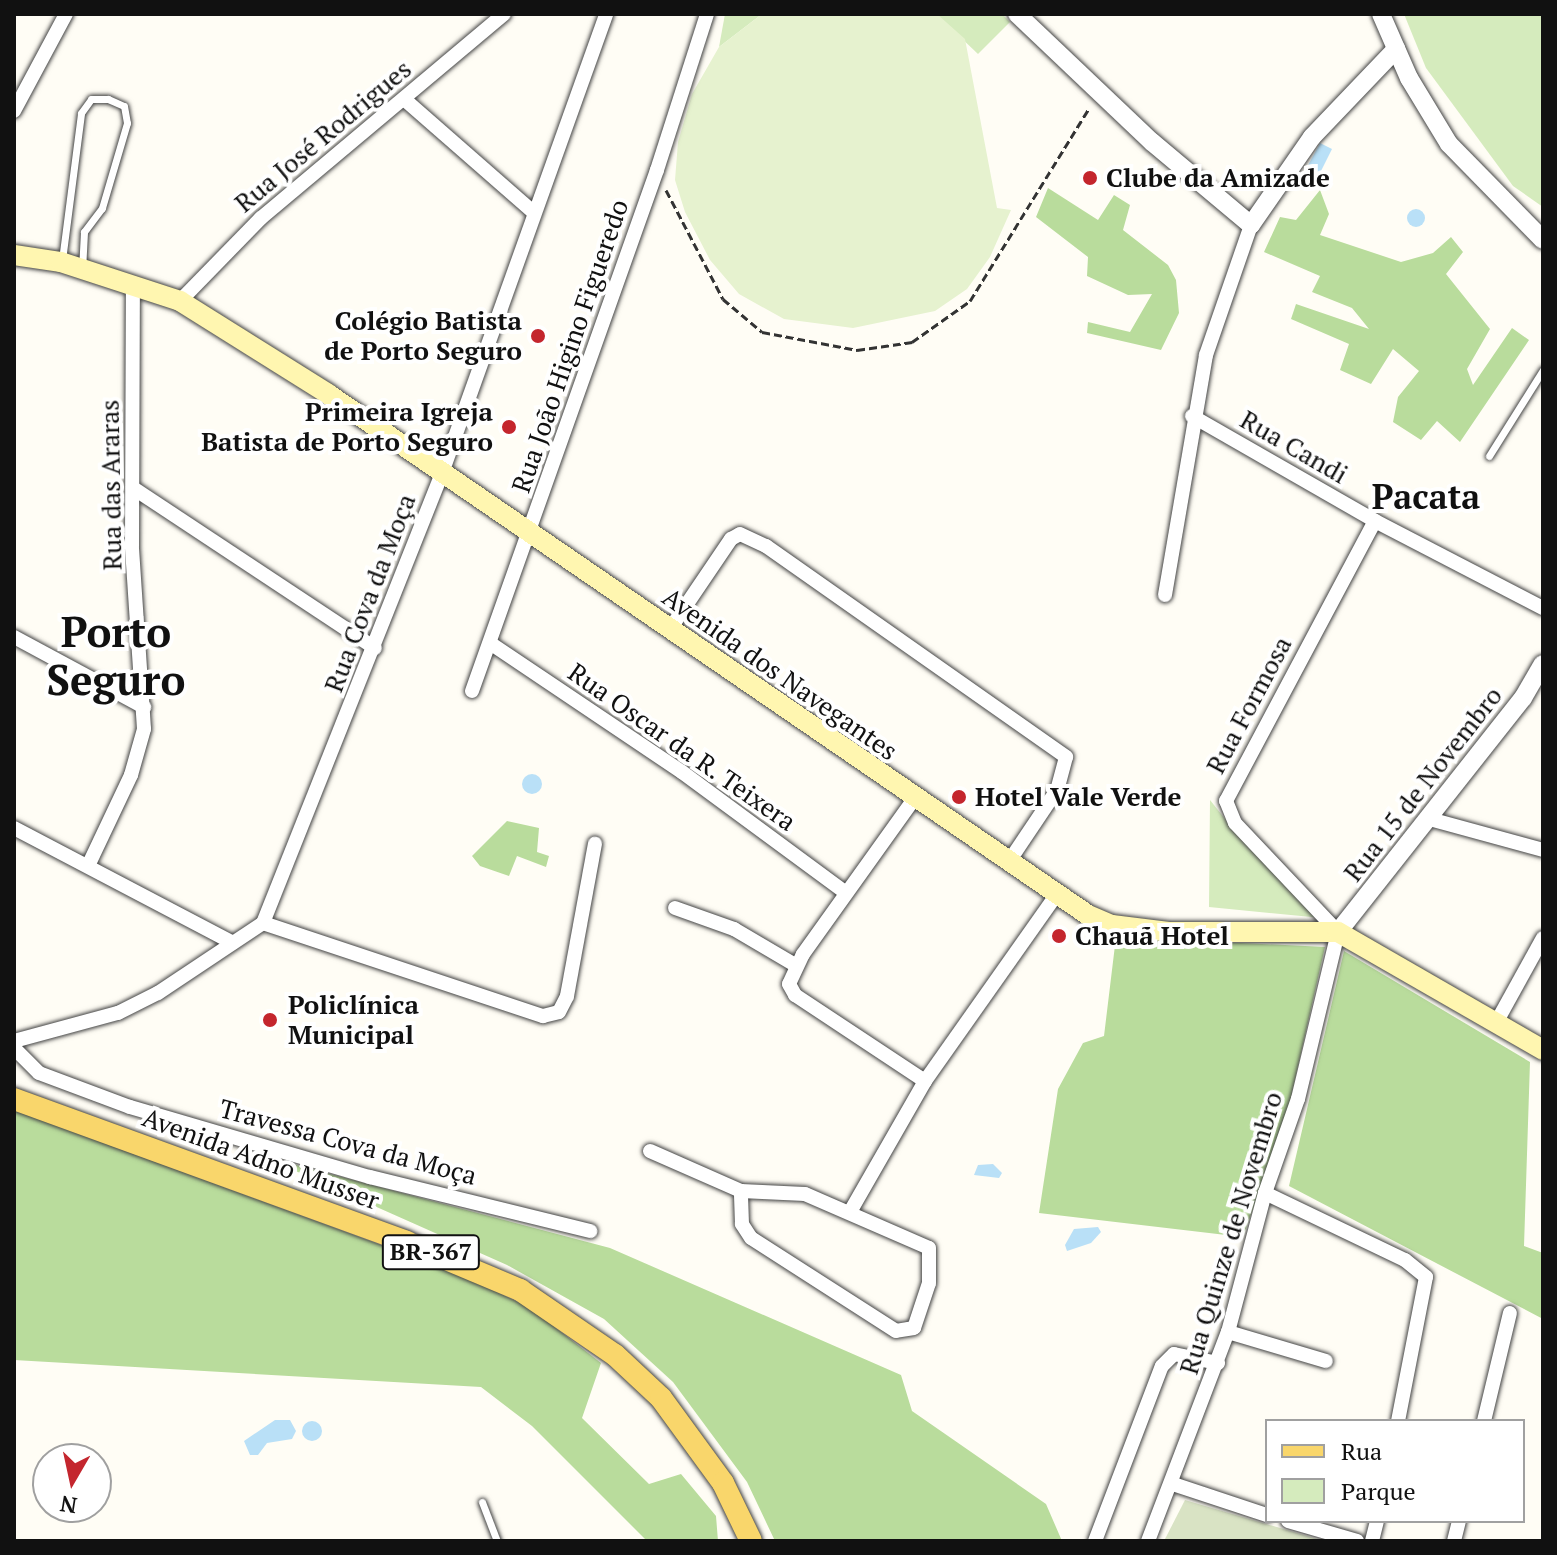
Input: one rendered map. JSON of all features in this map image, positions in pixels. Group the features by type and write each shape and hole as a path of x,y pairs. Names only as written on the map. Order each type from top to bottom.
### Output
{"main road":[{"name":"Avenida dos Navegantes","path":"14,255 61,262 180,301 442,473 1055,897 1112,925 1137,929 1338,932 1543,1050"},
{"name":"Avenida Adno Musser","path":"14,1099 406,1242 520,1290 615,1355 661,1398 723,1483 751,1541"}],"street":[{"path":"14,111 66,14"},
{"name":"Rua José Rodrigues","path":"180,301 261,218 504,14"},
{"name":"Rua Cova da Moça","path":"263,923 375,648 442,473 532,211 606,14"},
{"name":"Rua João Higino Figueredo","path":"472,691 657,170 707,14"},
{"path":"1017,14 1251,225"},
{"path":"1381,14 1396,49 1449,144 1543,240"},
{"path":"1165,595 1192,416 1206,355 1251,225 1312,137 1396,49"},
{"path":"404,99 532,211"},
{"name":"Rua das Araras","path":"88,866 140,752 144,707 132,546 133,284"},
{"name":"Rua Candi","path":"1192,416 1375,521 1543,608"},
{"path":"133,488 375,648"},
{"name":"Rua Formosa","path":"1338,932 1235,823 1226,801 1375,521"},
{"path":"670,629 731,539 740,534 766,546 1066,757 1057,790 1008,863"},
{"path":"14,637 144,707"},
{"name":"Rua Oscar da R. Teixera","path":"490,643 682,772 845,892"},
{"name":"Rua 15 de Novembro","path":"1338,932 1430,819 1543,664"},
{"path":"914,799 795,965 789,984 795,995 925,1081"},
{"path":"1430,819 1543,850"},
{"path":"14,828 233,943"},
{"path":"14,1041 118,1013 158,993 263,923 526,1013 559,1012 567,996 595,844"},
{"path":"850,1212 925,1081 1055,897"},
{"path":"675,908 734,929 795,965"},
{"name":"Rua Quinze de Novembro","path":"1148,1541 1173,1484 1228,1332 1265,1193 1298,1099 1338,932"},
{"path":"1496,1023 1543,938"},
{"name":"Travessa Cova da Moça","path":"14,1048 39,1073 130,1107 370,1177 590,1231"},
{"path":"650,1151 741,1191 805,1194 929,1248 929,1283 918,1321 908,1333 891,1328 751,1238 742,1224 741,1191"},
{"path":"1265,1193 1416,1265 1426,1277 1398,1419"},
{"path":"1484,1419 1510,1313"},
{"path":"1228,1332 1326,1361"},
{"path":"1095,1541 1162,1366 1174,1354 1218,1363"},
{"path":"1173,1484 1265,1514"},
{"path":"1295,1523 1357,1541"}],"lane":[{"path":"61,262 81,113 91,99 108,99 124,106 127,123 102,208 84,232 82,269"},
{"path":"1489,456 1543,370"},
{"path":"482,1502 497,1541"}],"path":[{"path":"657,170 723,299 762,332 857,350 912,342 970,301 1100,91"}],"green space":[{"path":"725,14 762,14 719,47"},
{"path":"762,14 937,14 965,39 997,208 1011,210 990,257 967,289 935,311 853,328 784,319 739,294 710,260 685,212 675,180 678,142 692,94 719,47"},
{"path":"936,14 1002,14 1010,22 978,54"},
{"path":"1404,14 1543,14 1543,207 1513,186 1426,68"},
{"path":"1048,188 1098,220 1114,195 1130,205 1123,230 1168,265 1176,280 1179,313 1161,350 1087,333 1088,322 1130,332 1152,294 1128,295 1087,276 1088,257 1036,217"},
{"path":"1320,190 1329,214 1320,235 1401,262 1433,253 1451,237 1463,252 1446,274 1490,329 1467,369 1473,385 1512,328 1529,340 1460,442 1437,421 1421,440 1393,422 1398,397 1419,371 1393,349 1371,384 1340,370 1349,344 1291,319 1296,304 1369,329 1352,308 1312,292 1320,276 1264,252 1280,217 1296,220"},
{"path":"1210,800 1233,829 1322,918 1209,907"},
{"path":"507,821 539,828 537,852 549,856 546,867 517,856 509,876 480,866 472,856"},
{"path":"1116,937 1325,947 1289,1106 1243,1237 1039,1213 1058,1089 1083,1043 1104,1036"},
{"path":"1344,951 1530,1062 1524,1246 1543,1253 1543,1319 1289,1186"},
{"path":"14,1110 460,1274 530,1308 601,1363 582,1418 649,1484 681,1474 716,1516 718,1541 647,1541 532,1426 481,1387 14,1360"},
{"path":"262,1156 610,1248 901,1375 912,1411 1046,1504 1062,1541 775,1541 747,1482 673,1382 604,1319 507,1265"},
{"path":"1185,1500 1324,1541 1164,1541"}],"water":[{"path":"1320,143 1332,149 1319,175 1306,169"},
{"path":"1412,209 1420,209 1425,218 1423,225 1412,227 1407,222 1407,214"},
{"path":"532,774 539,777 542,784 539,791 532,794 525,791 522,784 525,777"},
{"path":"993,1164 1002,1173 999,1178 974,1175 978,1165"},
{"path":"1098,1227 1101,1232 1091,1243 1067,1251 1065,1245 1074,1229"},
{"path":"275,1420 290,1420 296,1431 292,1439 267,1443 258,1455 250,1455 244,1441"},
{"path":"312,1421 319,1424 322,1431 319,1438 312,1441 305,1438 302,1431 305,1424"}],"place":[{"name":"Clube da Amizade","path":"1090,178"},
{"name":"Colégio Batista de Porto Seguro","path":"538,336"},
{"name":"Primeira Igreja Batista de Porto Seguro","path":"509,427"},
{"name":"Hotel Vale Verde","path":"959,797"},
{"name":"Chauã Hotel","path":"1059,936"},
{"name":"Policlínica Municipal","path":"270,1020"}],"district":[{"name":"Pacata","path":"1426,497"},
{"name":"Porto Seguro","path":"116,655"}]}
